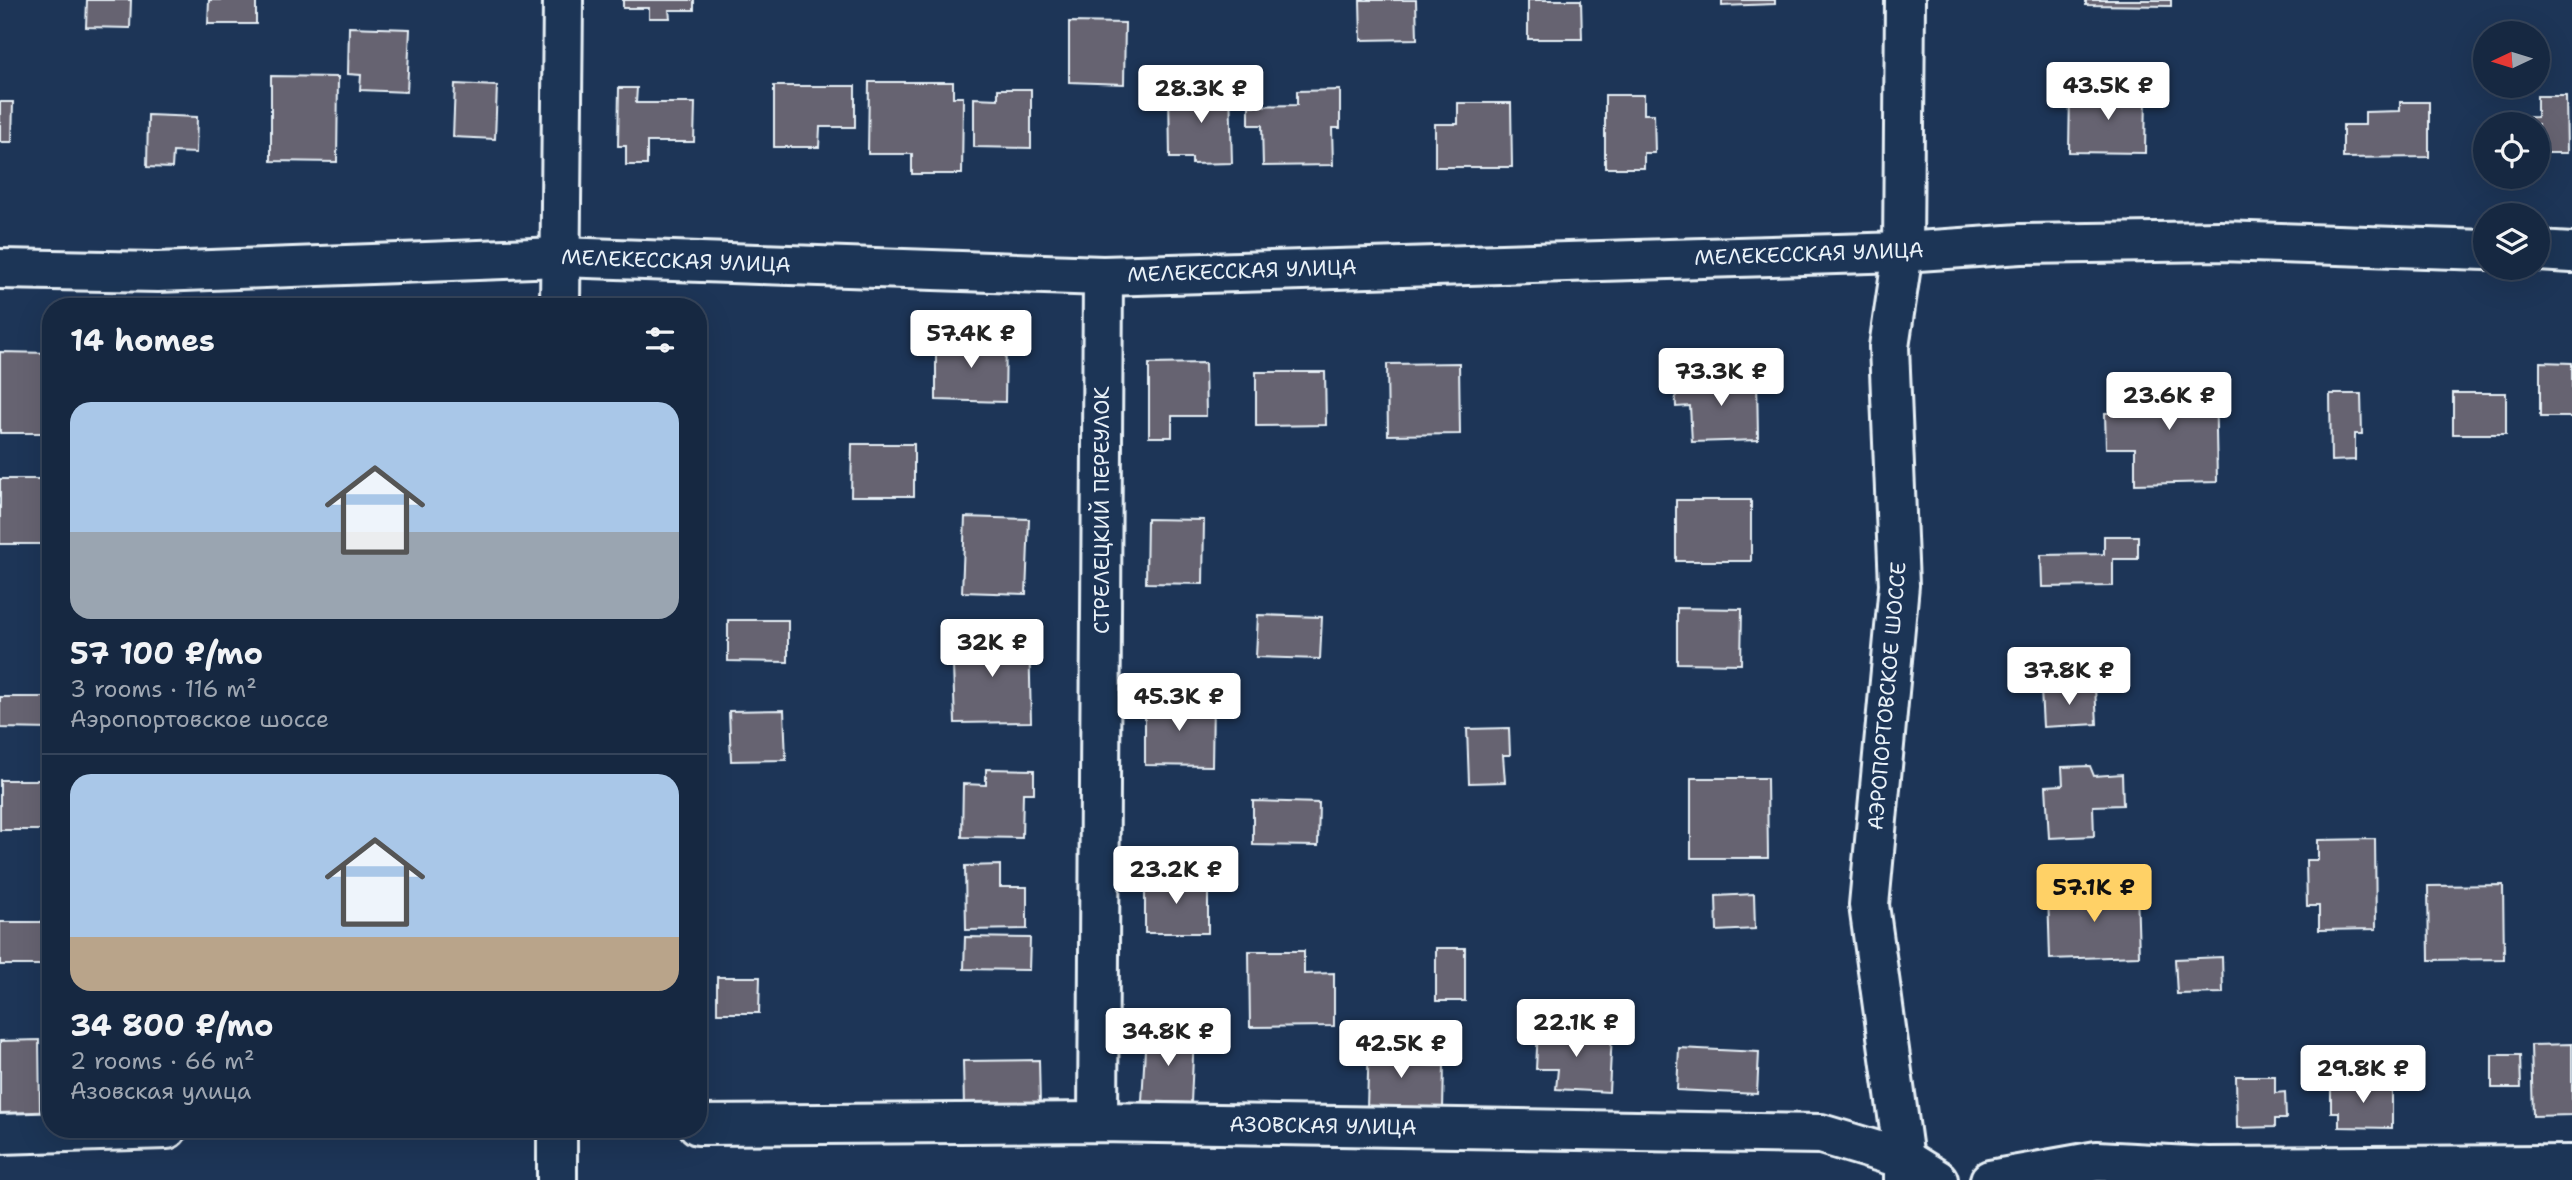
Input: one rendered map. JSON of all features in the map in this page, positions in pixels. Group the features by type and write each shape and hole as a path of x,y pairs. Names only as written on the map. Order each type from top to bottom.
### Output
{"street":[{"path":"560,298 563,0"},
{"name":"АЭРОПОРТОВСКОЕ ШОССЕ","path":"1904,1170 1869,905 1899,586 1889,347 1902,252 1905,0"},
{"name":"МЕЛЕКЕССКАЯ УЛИЦА","path":"0,268 158,289 560,257 1103,275 1902,252 2021,244 2220,242 2473,250"},
{"path":"2550,252 2572,253"},
{"name":"СТРЕЛЕЦКИЙ ПЕРЕУЛОК","path":"1098,1122 1103,275"},
{"name":"АЗОВСКАЯ УЛИЦА","path":"707,1125 1098,1122 1821,1134 1904,1170 1938,1180"},
{"path":"0,1133 42,1132"},
{"path":"557,1138 557,1180"},
{"path":"1990,1180 2098,1161 2207,1167 2572,1165"}],"building":[{"path":"87,0 131,0 130,28 86,27"},
{"path":"209,0 256,0 256,24 208,24"},
{"path":"623,0 694,0 694,10 669,10 670,18 649,18 649,8 623,8"},
{"path":"1360,0 1416,0 1417,39 1361,40"},
{"path":"1528,0 1581,0 1582,39 1528,39"},
{"path":"1722,0 1775,0 1775,4 1722,6"},
{"path":"2086,0 2171,0 2171,6 2086,5"},
{"path":"1069,22 1125,23 1124,84 1069,82"},
{"path":"349,27 410,29 407,92 360,90 361,75 348,74"},
{"path":"271,76 338,77 337,162 271,161"},
{"path":"869,82 953,82 953,97 963,97 962,174 912,174 912,154 868,154"},
{"path":"455,84 497,86 495,139 453,137"},
{"path":"774,86 855,86 855,127 820,127 819,147 774,147"},
{"path":"619,88 637,88 636,103 695,103 694,142 647,142 647,165 626,165 626,146 618,146"},
{"path":"1230,88 1232,163 1192,164 1192,158 1170,158 1169,90"},
{"path":"998,89 1031,89 1031,148 974,147 974,98 998,99"},
{"path":"1340,90 1340,128 1332,128 1333,165 1263,166 1262,125 1249,125 1249,106 1297,105 1297,91"},
{"path":"2070,92 2146,92 2145,153 2069,152"},
{"path":"1605,95 1644,95 1644,114 1654,114 1655,153 1644,153 1644,168 1605,168"},
{"path":"2566,96 2567,153 2550,153 2550,112 2537,112 2537,98"},
{"path":"0,102 13,102 12,142 0,142"},
{"path":"2400,102 2429,102 2429,157 2343,158 2343,125 2365,125 2365,112 2400,111"},
{"path":"1458,103 1511,103 1512,167 1435,167 1435,124 1458,124"},
{"path":"148,115 197,117 196,153 173,152 172,168 147,167"},
{"path":"936,339 1006,340 1005,402 936,400"},
{"path":"0,352 42,353 42,433 0,433"},
{"path":"2540,362 2572,363 2572,417 2540,417"},
{"path":"1205,363 1206,416 1172,416 1172,437 1149,437 1149,364"},
{"path":"1459,363 1460,434 1388,435 1387,364"},
{"path":"1256,372 1325,372 1326,425 1256,426"},
{"path":"1757,377 1758,440 1692,442 1690,406 1676,407 1675,380"},
{"path":"2215,380 2217,482 2135,484 2135,448 2106,448 2105,413 2137,412 2136,382"},
{"path":"2453,393 2506,393 2506,434 2453,434"},
{"path":"2330,394 2361,394 2362,434 2355,434 2355,460 2331,461"},
{"path":"852,444 914,444 914,496 851,496"},
{"path":"0,479 42,479 42,544 0,544"},
{"path":"1676,500 1751,500 1751,561 1676,561"},
{"path":"965,517 1029,519 1026,594 962,592"},
{"path":"1147,519 1204,520 1203,584 1146,583"},
{"path":"2104,536 2138,536 2138,559 2113,559 2113,586 2042,587 2041,555 2104,554"},
{"path":"1677,608 1742,609 1741,664 1677,663"},
{"path":"1258,615 1322,617 1320,659 1256,657"},
{"path":"728,620 788,620 788,662 728,661"},
{"path":"1029,635 1031,722 955,723 952,637"},
{"path":"2095,687 2097,724 2043,727 2041,690"},
{"path":"0,697 42,697 42,729 0,728"},
{"path":"1145,701 1213,702 1212,766 1145,765"},
{"path":"784,710 786,760 731,761 729,711"},
{"path":"1509,728 1510,755 1503,755 1505,782 1469,783 1467,729"},
{"path":"2090,766 2094,776 2122,774 2123,805 2093,806 2094,836 2049,838 2046,786 2063,785 2062,767"},
{"path":"986,769 1034,770 1034,793 1023,793 1022,838 962,837 963,784 986,785"},
{"path":"1691,778 1767,778 1768,858 1691,858"},
{"path":"0,780 42,780 42,830 0,830"},
{"path":"1253,801 1319,803 1318,846 1253,845"},
{"path":"2375,839 2376,929 2319,930 2319,906 2307,906 2306,860 2318,860 2318,840"},
{"path":"1000,865 1000,887 1027,887 1027,929 966,930 965,866"},
{"path":"1145,879 1208,879 1208,933 1145,933"},
{"path":"2503,885 2504,959 2429,960 2428,886"},
{"path":"2137,890 2139,956 2050,959 2048,893"},
{"path":"1754,894 1755,929 1717,931 1716,896"},
{"path":"0,922 42,922 42,965 0,965"},
{"path":"965,937 1030,938 1029,970 964,969"},
{"path":"1436,948 1465,948 1465,1001 1436,1001"},
{"path":"1249,951 1304,951 1304,974 1334,973 1334,1026 1250,1027"},
{"path":"2222,957 2223,993 2177,994 2175,959"},
{"path":"717,977 760,977 759,1013 717,1013"},
{"path":"1538,1029 1612,1033 1609,1092 1556,1089 1558,1069 1536,1069"},
{"path":"1146,1032 1194,1034 1191,1103 1142,1101"},
{"path":"1369,1039 1402,1040 1401,1064 1444,1066 1443,1109 1367,1108"},
{"path":"39,1040 40,1114 0,1115 0,1041"},
{"path":"2572,1044 2572,1115 2533,1116 2531,1045"},
{"path":"1679,1048 1759,1052 1757,1094 1677,1090"},
{"path":"2492,1055 2520,1055 2521,1088 2492,1088"},
{"path":"1039,1060 1040,1105 964,1106 963,1061"},
{"path":"2236,1076 2275,1076 2275,1093 2285,1092 2286,1119 2275,1119 2275,1127 2237,1128"},
{"path":"2331,1084 2392,1085 2392,1128 2339,1127 2339,1112 2331,1112"}]}
